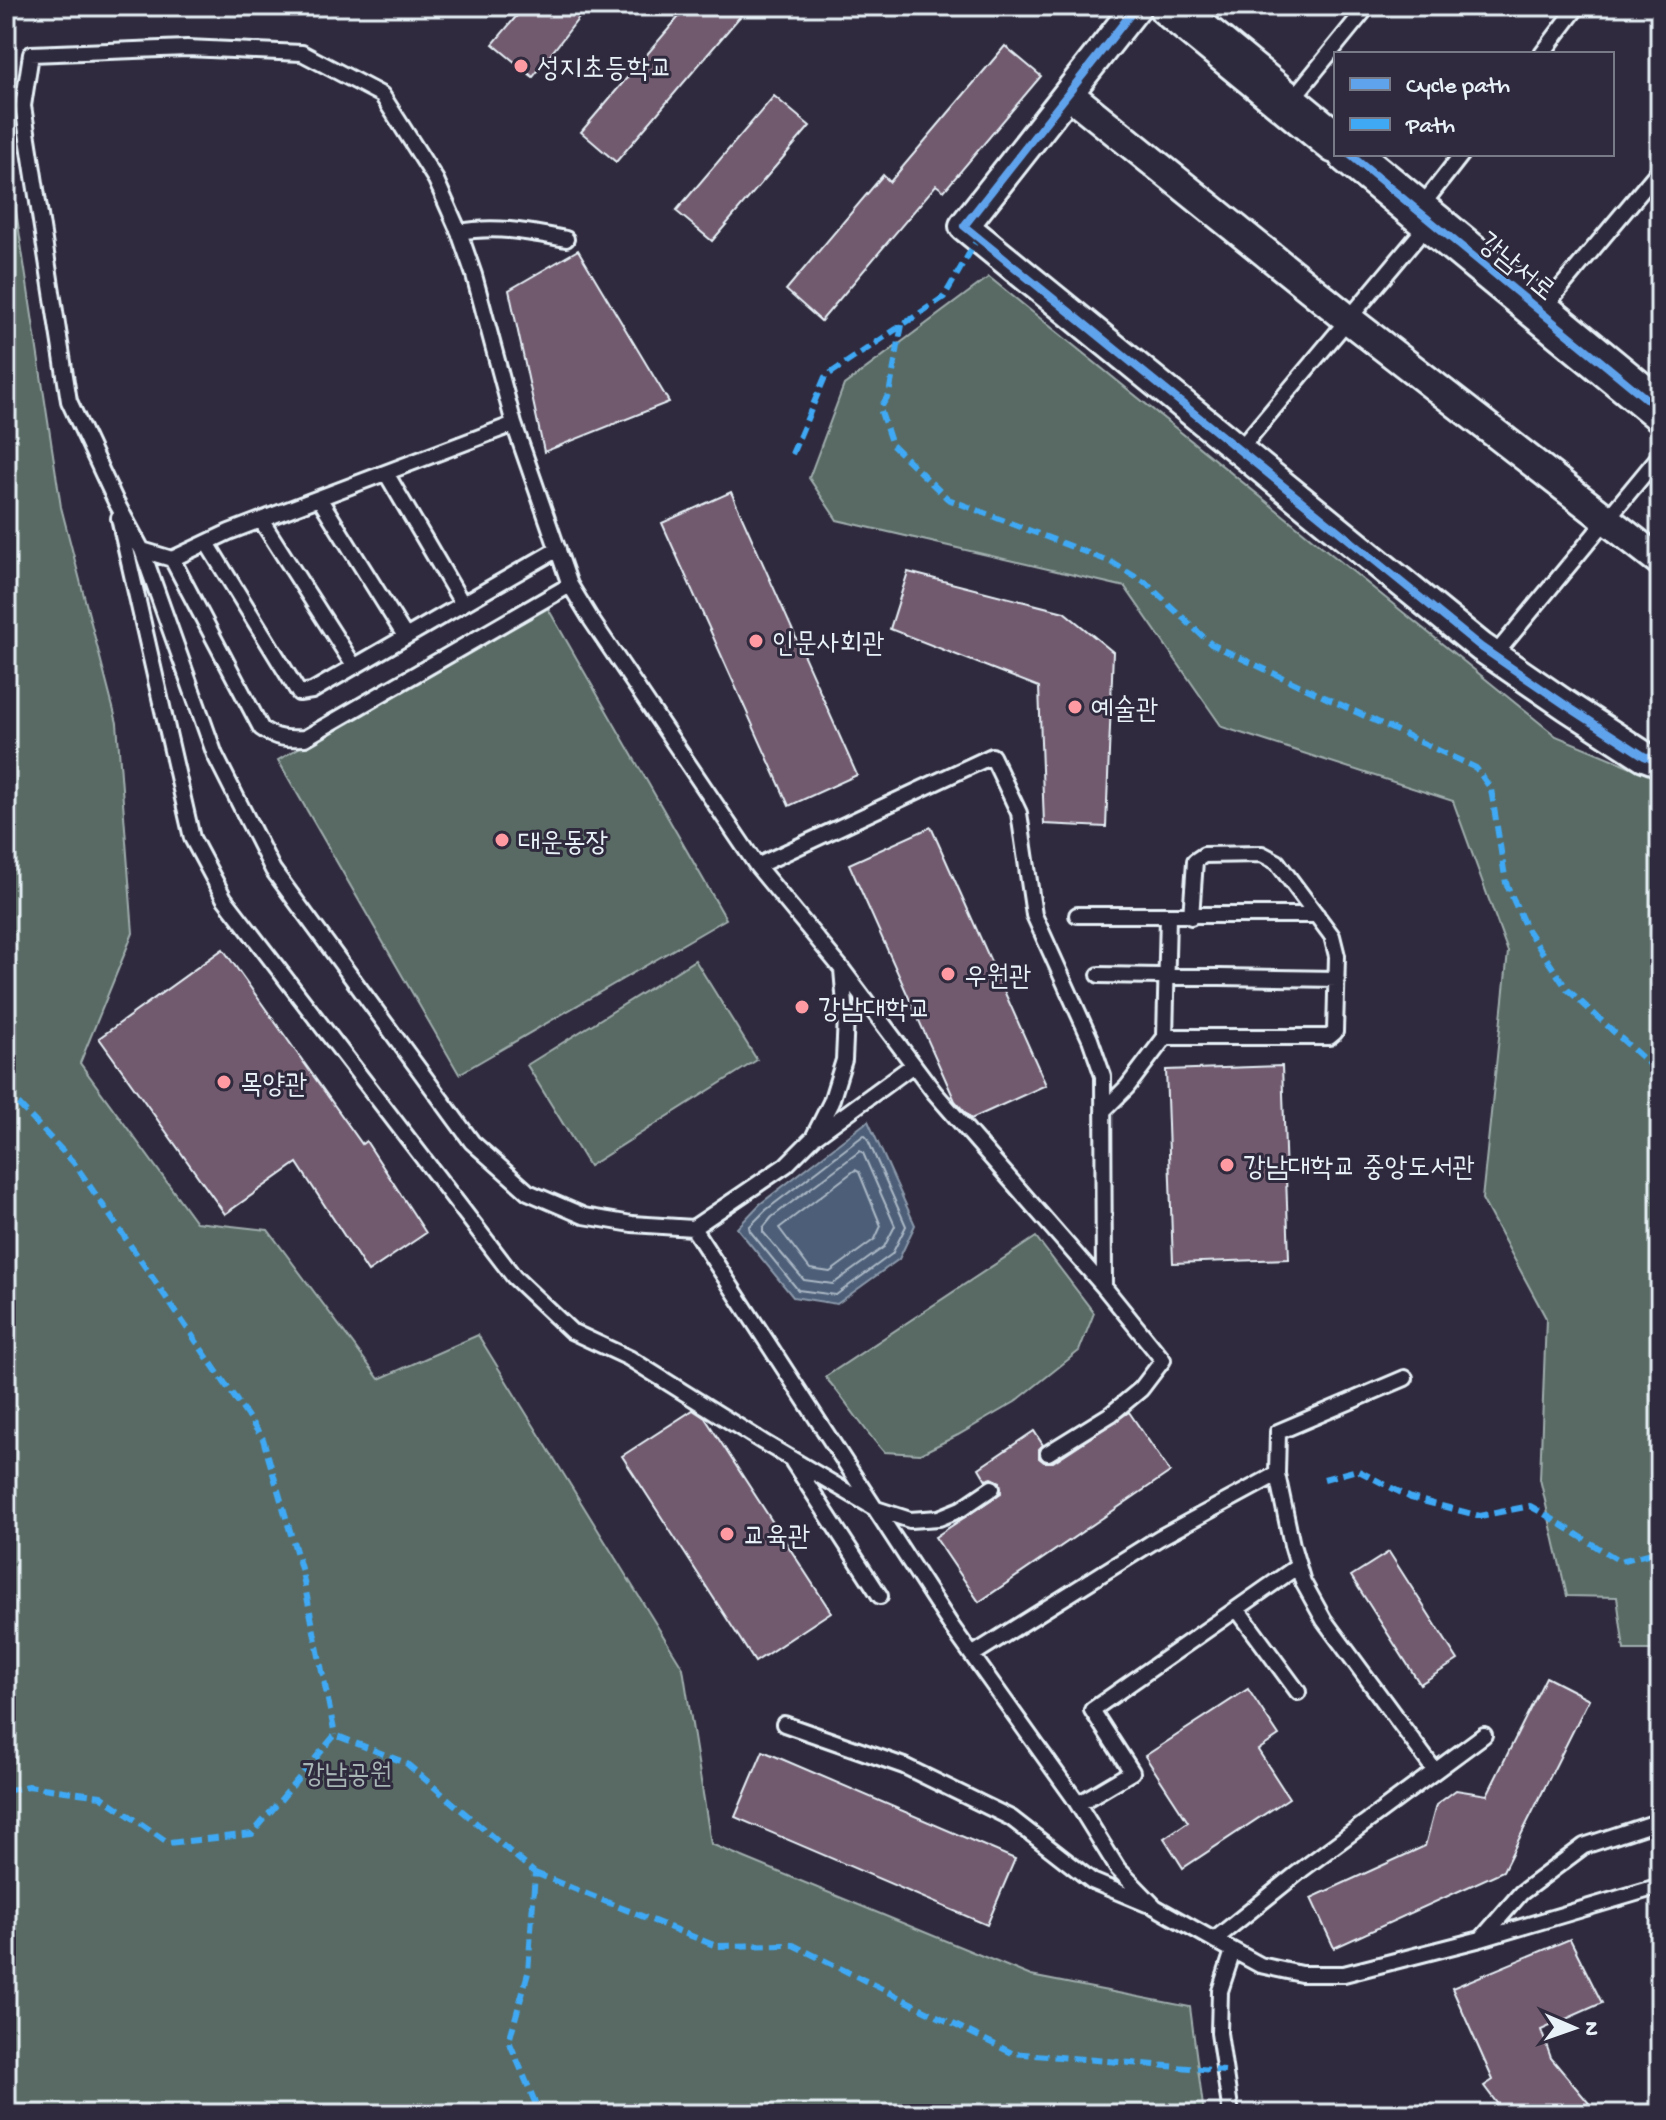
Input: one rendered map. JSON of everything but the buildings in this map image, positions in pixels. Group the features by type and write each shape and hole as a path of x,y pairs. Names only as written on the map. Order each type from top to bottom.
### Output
{"street":[{"path":"1137,6 964,226 1494,656 1644,756 1660,762"},
{"path":"1169,6 1334,141"},
{"path":"1069,94 1348,319 1660,561"},
{"name":"강남서로","path":"1351,156 1660,410"}],"lane":[{"path":"1289,104 1368,6"},
{"path":"1544,52 1578,6"},
{"path":"913,1065 813,1138 786,1165 693,1228 632,1224 584,1216 528,1192 472,1142 273,870 215,755 142,550 69,401 23,106 31,54 187,48 302,53 382,95 436,180 459,232 474,275 514,424 570,585 757,866 842,969 913,1065 1163,1360 1141,1389 1111,1414 1048,1453"},
{"path":"1239,450 1348,319 1424,217 1461,156"},
{"path":"1541,312 1660,169"},
{"path":"459,232 482,227 566,239"},
{"path":"142,550 172,559 261,520 514,424"},
{"path":"1494,656 1660,455"},
{"path":"386,473 462,603"},
{"path":"319,498 405,636"},
{"path":"116,502 192,838 224,898 514,1277 571,1331 629,1358 876,1509 910,1520 939,1518 961,1509 992,1488"},
{"path":"261,520 354,666"},
{"path":"207,543 299,693 312,691 558,549"},
{"path":"172,559 261,728 272,736 286,739 305,738 570,585"},
{"path":"757,866 992,756 1019,813 1034,915 1090,1039 1103,1076 1104,1287"},
{"path":"1165,1037 1329,1037 1335,1032 1337,1024 1337,956 1332,936 1277,862 1262,854 1204,855 1195,861 1191,917"},
{"path":"1077,915 1317,915"},
{"path":"1103,1111 1127,1087 1165,1037 1168,916"},
{"path":"813,1138 831,1102 844,1060 846,1017 842,969"},
{"path":"1099,975 1337,979"},
{"path":"693,1228 860,1488 972,1655 1078,1804 1118,1869 1155,1907"},
{"path":"1405,1378 1278,1432 1277,1474 1303,1582 1324,1620 1435,1771"},
{"path":"790,1458 880,1596"},
{"path":"972,1655 1159,1538 1277,1474"},
{"path":"1078,1804 1132,1772 1092,1710 1298,1566"},
{"path":"1237,1609 1298,1692"},
{"path":"784,1724 904,1766 1011,1818 1092,1881 1155,1907 1260,1965 1301,1974 1344,1974 1481,1939 1660,1886"},
{"path":"1214,1940 1304,1868 1484,1735"},
{"path":"1481,1939 1521,1893 1584,1846 1660,1821"},
{"path":"1231,2114 1219,2033 1220,1991 1233,1951"}],"green space":[{"name":"강남공원","path":"6,145 61,507 117,723 133,933 80,1063 196,1222 268,1230 379,1379 478,1335 683,1668 711,1844 1031,1976 1190,2007 1204,2114 6,2114"},
{"path":"989,277 1556,736 1660,779 1660,1650 1624,1650 1617,1597 1567,1596 1540,1479 1546,1318 1482,1199 1508,952 1453,801 1222,727 1125,587 837,520 809,478 844,385"},
{"name":"대운동장","path":"546,605 726,919 459,1074 278,760"},
{"path":"695,960 757,1060 589,1166 527,1065"},
{"path":"1036,1237 1094,1313 1079,1351 1015,1402 958,1435 920,1454 884,1452 825,1377"}],"water":[{"path":"868,1121 915,1225 899,1259 837,1304 793,1297 737,1228 760,1204"}],"marked path":[{"path":"792,454 825,377 944,297 978,238"},
{"path":"902,325 889,394 880,409 892,445 948,499 1111,562 1147,584 1211,644 1476,768 1491,789 1506,883 1526,928 1567,989 1660,1074"},
{"path":"6,1091 74,1163 263,1439 302,1572 335,1735"},
{"path":"1324,1479 1357,1470 1411,1498 1480,1516 1530,1506 1620,1561 1660,1551"},
{"path":"6,1791 28,1786 101,1796 169,1843 252,1834 335,1735 406,1763 535,1873 528,1973 509,2041 540,2114"},
{"path":"535,1873 716,1946 793,1945 1012,2053 1225,2071"}],"cycle path":[{"path":"1137,6 964,226 1481,647 1644,756 1660,762"},
{"path":"1351,156 1660,410"}],"place":[{"name":"성지초등학교","path":"521,66"},
{"name":"인문사회관","path":"756,641"},
{"name":"예술관","path":"1075,707"},
{"name":"대운동장","path":"502,840"},
{"name":"우원관","path":"948,974"},
{"name":"강남대학교","path":"802,1007"},
{"name":"목양관","path":"224,1082"},
{"name":"강남대학교 중앙도서관","path":"1227,1165"},
{"name":"교육관","path":"727,1534"}]}
